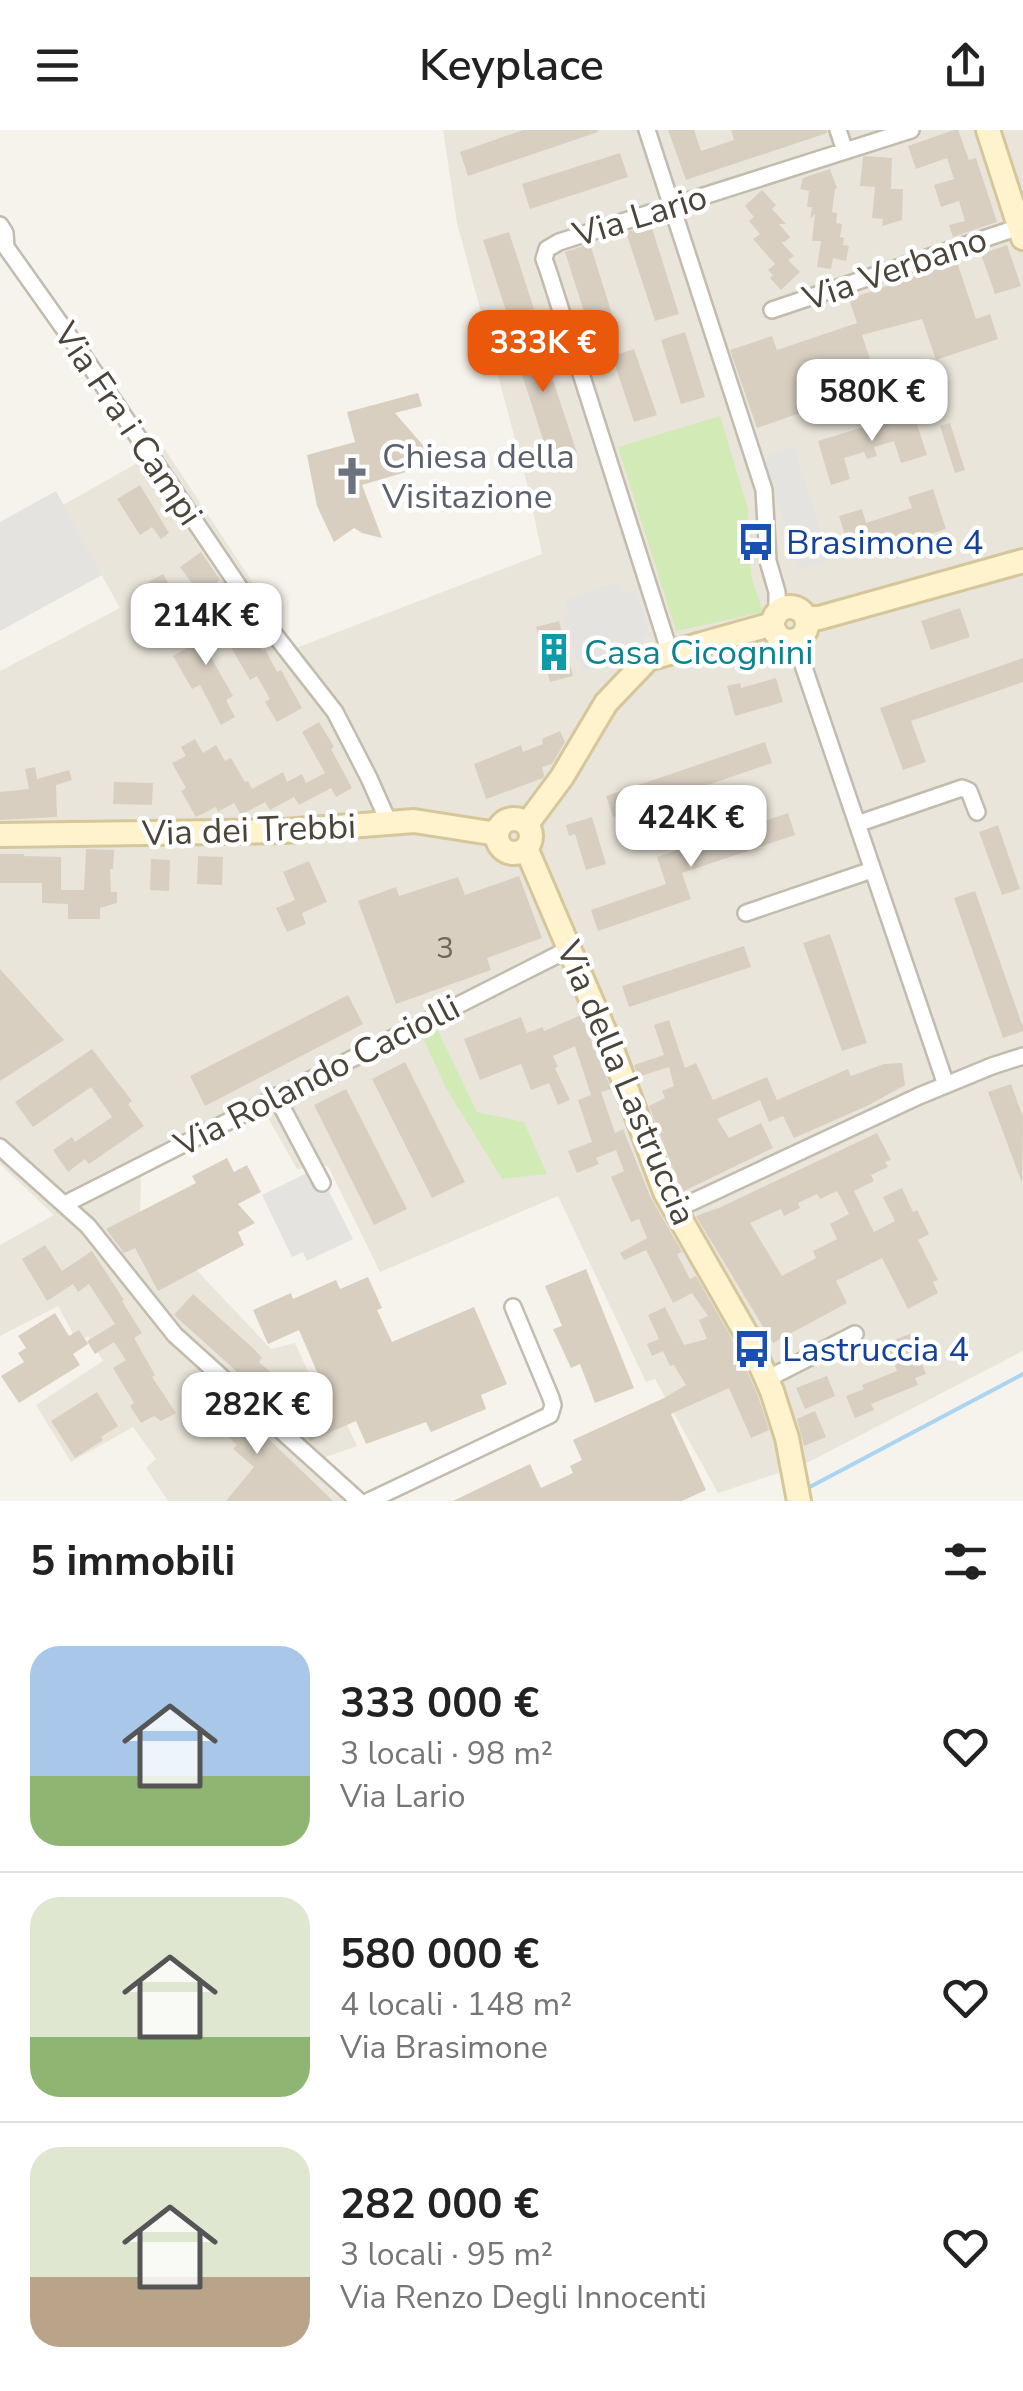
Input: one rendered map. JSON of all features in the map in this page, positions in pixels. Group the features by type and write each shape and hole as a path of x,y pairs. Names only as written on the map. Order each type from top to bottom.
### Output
{"street":[{"path":"647,130 764,490 768,561 946,1085"},
{"path":"838,130 845,151"},
{"name":"Via Lario","path":"670,654 544,258 547,249 911,130"},
{"path":"988,130 1016,198 1021,233"},
{"name":"Via Fra i Campi","path":"0,225 6,233 6,246 250,603 334,712 389,824"},
{"name":"Via Verbano","path":"772,310 1021,233"},
{"path":"526,836 606,703 648,659 1023,561"},
{"path":"857,824 962,788 969,791 977,812"},
{"name":"Via dei Trebbi","path":"0,835 285,831 414,821 497,834 501,847 514,853 526,836"},
{"name":"Via della Lastruccia","path":"526,836 665,1192 725,1294 767,1378 783,1424 797,1491"},
{"path":"746,913 872,870"},
{"name":"Via Rolando Caciolli","path":"65,1204 569,949"},
{"path":"675,1210 946,1085 1023,1056"},
{"path":"276,1096 322,1183"},
{"path":"0,1147 88,1226 174,1334 359,1501"},
{"path":"369,1501 550,1415 551,1398 513,1307"},
{"path":"767,1378 855,1334"}],"shaded area":[{"path":"443,130 1023,130 1023,1351 803,1465 718,1493 655,1379 646,1382 558,1196 380,1272 328,1166 297,1169 266,1114 141,1176 140,1215 271,1349 295,1343 324,1406 341,1411 357,1446 323,1458 358,1501 168,1501 146,1468 156,1459 133,1427 71,1462 36,1405 103,1361 88,1336 78,1343 58,1306 0,1336 0,1245 54,1215 0,1164 0,671 120,608 63,505 164,448 296,648 542,554 528,487 457,223"},
{"path":"794,447 830,560 799,570 763,457"},
{"path":"56,491 102,575 0,631 0,522"},
{"path":"618,581 623,594 635,590 651,635 642,639 646,651 583,673 562,616 569,614 564,600"},
{"path":"317,1168 353,1239 307,1261 303,1252 292,1257 262,1195"}],"green space":[{"path":"720,416 748,509 752,579 763,612 676,631 618,447"},
{"path":"437,1029 477,1112 524,1122 547,1174 502,1179 446,1088 422,1036"}],"building":[{"path":"523,130 598,132 468,176 460,152"},
{"path":"668,130 694,130 701,151 734,140 731,130 827,133 686,180"},
{"path":"958,130 969,160 976,158 997,222 953,237 949,225 965,221 959,201 941,207 934,185 954,179 947,158 916,169 908,146"},
{"path":"620,153 628,177 530,209 522,184"},
{"path":"866,156 892,158 891,189 903,189 902,220 882,226 883,219 872,218 875,187 860,186"},
{"path":"830,169 837,188 832,212 837,213 836,223 842,224 843,245 849,246 846,261 833,258 831,269 817,267 821,241 812,241 815,214 810,219 809,191 800,189 803,178"},
{"path":"762,190 786,224 779,224 790,237 781,242 794,256 788,260 800,272 781,290 768,270 775,264 753,239 760,234 749,221 754,217 745,206"},
{"path":"651,225 679,314 655,321 626,232"},
{"path":"509,232 534,309 508,317 483,240"},
{"path":"590,244 618,333 593,340 565,252"},
{"path":"1007,245 1021,286 995,294 981,254"},
{"path":"957,262 976,319 990,314 998,339 936,360 922,319 862,335 879,386 757,428 730,350 772,336 777,350 857,323 849,299"},
{"path":"536,329 577,453 550,461 510,338"},
{"path":"685,332 705,397 681,404 661,340"},
{"path":"634,349 657,415 634,422 612,356"},
{"name":"Chiesa della Visitazione","path":"418,393 422,406 395,413 428,451 423,467 362,485 382,538 354,528 334,542 317,506 307,455 355,442 347,412"},
{"path":"913,412 927,455 901,463 894,441 874,447 877,456 867,459 864,452 844,458 850,479 831,485 818,441"},
{"path":"950,423 965,470 955,473 940,426"},
{"path":"140,485 169,533 161,539 152,527 140,535 117,499"},
{"path":"933,489 946,529 852,558 839,516 862,509 866,523 912,508 908,497"},
{"path":"201,552 220,580 200,594 180,567"},
{"path":"163,574 182,606 157,624 143,602 148,599 141,586"},
{"path":"960,608 970,637 931,650 921,621"},
{"path":"212,609 223,626 201,640 233,696 226,700 235,717 221,725 200,685 192,689 173,656 198,641 191,630 200,624 196,619"},
{"name":"Casa Cicognini","path":"559,621 573,676 550,682 536,627"},
{"path":"247,622 302,708 277,722 265,702 270,699 257,676 250,680 224,635"},
{"path":"1023,658 1023,682 911,721 926,762 903,770 880,708"},
{"path":"776,678 783,702 735,716 727,686 740,683 741,688"},
{"path":"319,722 352,788 336,797 331,788 299,805 294,797 270,810 265,802 241,815 234,803 196,817 181,791 186,788 172,763 186,756 181,747 195,739 203,753 216,745 225,761 231,758 252,789 283,772 287,782 302,774 306,783 325,773 302,732"},
{"path":"560,731 565,742 552,764 542,767 543,778 486,799 474,764 521,745 523,752"},
{"path":"765,742 772,763 613,817 606,796"},
{"path":"35,767 37,779 69,770 72,780 56,785 57,817 0,820 0,792 29,789 25,769"},
{"path":"114,782 153,783 152,805 113,804"},
{"path":"788,813 795,835 682,873 691,899 598,931 591,910 666,884 657,857"},
{"path":"592,817 606,864 586,870 575,834 569,836 566,825"},
{"path":"998,825 1020,889 1002,895 979,832"},
{"path":"86,849 114,850 111,892 117,892 117,903 100,908 100,919 68,919 68,904 42,903 42,883 0,883 0,854 61,857 61,890 84,890"},
{"path":"198,856 223,857 222,885 197,884"},
{"path":"151,859 170,860 169,891 150,890"},
{"path":"309,861 327,902 302,913 306,924 287,932 276,908 295,900 283,872"},
{"path":"519,876 542,938 487,958 491,970 396,1004 358,901 396,887 399,896 458,877 465,895"},
{"path":"975,891 1023,1027 1023,1031 1003,1038 954,898"},
{"path":"830,934 867,1043 842,1051 803,943"},
{"path":"744,946 751,967 629,1007 622,986"},
{"path":"0,969 64,1040 0,1081"},
{"path":"348,995 363,1024 205,1106 190,1076"},
{"path":"581,1015 611,1089 601,1092 615,1133 623,1129 650,1196 682,1252 677,1254 690,1279 696,1276 735,1344 769,1430 751,1438 729,1388 671,1414 706,1490 682,1501 453,1501 530,1464 541,1488 573,1473 570,1466 582,1460 573,1440 686,1385 663,1351 652,1356 647,1344 659,1339 648,1315 665,1307 684,1345 707,1339 699,1320 708,1316 692,1293 673,1303 646,1250 624,1260 620,1253 647,1238 639,1219 631,1222 611,1177 624,1171 616,1150 596,1158 599,1164 577,1173 568,1151 592,1142 578,1100 591,1095 575,1046 553,1056 570,1100 558,1105 549,1083 531,1090 521,1064 480,1080 464,1039 521,1017 527,1033 543,1027 544,1031"},
{"path":"669,1020 685,1068 696,1063 713,1100 767,1077 777,1100 848,1069 851,1076 884,1064 902,1063 905,1085 794,1138 783,1116 769,1122 760,1100 717,1119 729,1138 761,1123 773,1148 682,1192 649,1106 665,1098 662,1091 674,1086 669,1067 638,1077 634,1065 664,1055 654,1025"},
{"path":"92,1049 132,1101 128,1104 144,1126 89,1164 85,1159 68,1172 53,1150 72,1137 75,1142 112,1117 91,1087 33,1127 15,1102"},
{"path":"405,1062 465,1182 432,1198 372,1079"},
{"path":"1011,1084 1023,1117 1022,1183 988,1092"},
{"path":"346,1089 407,1209 374,1225 314,1105"},
{"path":"877,1133 891,1160 885,1162 888,1167 871,1175 874,1181 854,1191 874,1232 895,1221 883,1197 902,1188 929,1234 918,1240 938,1280 933,1282 938,1293 908,1309 882,1258 836,1281 847,1303 773,1343 696,1216","holes":["837,1191 849,1214 830,1224 837,1239 813,1251 816,1258 782,1276 750,1223 781,1209 784,1216 800,1208 798,1203 817,1194 820,1199"]},
{"path":"227,1158 234,1172 247,1165 261,1192 238,1204 255,1223 238,1232 244,1245 158,1291 135,1248 124,1253 106,1229 196,1183 192,1176"},
{"path":"45,1245 62,1271 92,1251 142,1333 134,1338 155,1375 152,1377 176,1413 161,1421 154,1416 141,1423 113,1368 126,1360 114,1342 95,1354 87,1341 115,1324 89,1284 78,1292 73,1284 47,1301 22,1259"},
{"path":"586,1269 634,1388 595,1403 580,1364 571,1368 553,1329 562,1326 545,1286"},
{"path":"368,1277 392,1342 474,1307 507,1384 481,1395 486,1409 431,1432 426,1422 366,1444 356,1421 310,1441 298,1414 284,1419 265,1375 254,1387 174,1315 193,1294 255,1350 262,1358 259,1362 281,1382 294,1376 300,1390 321,1381 299,1330 268,1344 253,1310 291,1293 293,1299 336,1280 340,1289"},
{"path":"55,1313 69,1336 79,1330 88,1344 73,1354 80,1365 19,1403 1,1376 24,1362 18,1353 26,1348 18,1336"},
{"path":"910,1334 926,1374 915,1378 918,1385 871,1404 874,1410 855,1418 846,1396 897,1371 886,1343"},
{"path":"827,1376 835,1396 805,1409 796,1388"},
{"path":"201,1385 226,1410 230,1405 333,1501 226,1501 254,1467 203,1413 197,1419 182,1404"},
{"path":"97,1392 118,1426 75,1458 51,1421"},
{"path":"815,1411 826,1437 804,1446 797,1419"}],"waterway":[{"path":"806,1489 1023,1374"}],"place":[{"name":"Chiesa della Visitazione","path":"352,476"},
{"name":"Brasimone 4","path":"756,542"},
{"name":"Casa Cicognini","path":"554,652"},
{"name":"Lastruccia 4","path":"752,1349"}]}
